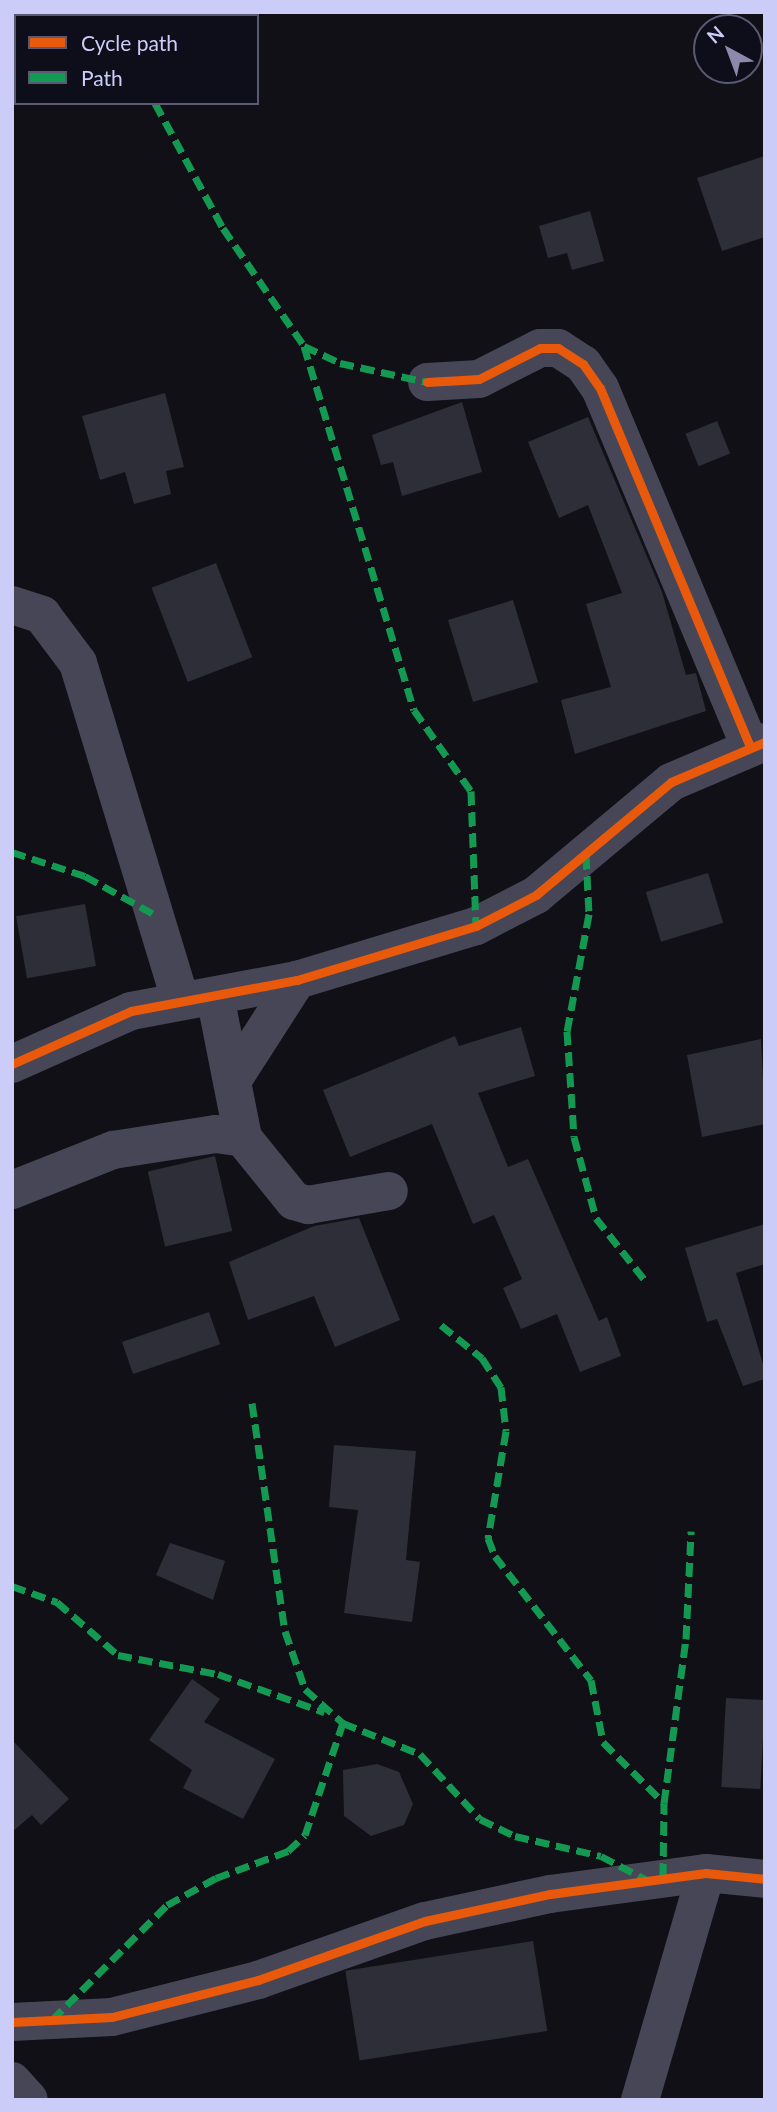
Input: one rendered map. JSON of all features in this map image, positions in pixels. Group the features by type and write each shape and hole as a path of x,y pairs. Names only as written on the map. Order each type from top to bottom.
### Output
{"street":[{"path":"12,1063 131,1011 297,981 476,926 536,895 671,782 757,744 600,388 583,364 565,350 540,348 479,379 427,382"},
{"path":"12,606 42,615 78,663 198,999 234,1078 243,1138 294,1201 308,1205 390,1191"},
{"path":"234,1078 297,981"},
{"path":"12,1190 113,1150 216,1134 243,1138"},
{"path":"639,2100 706,1873"},
{"path":"12,2022 112,2017 258,1980 425,1921 550,1894 706,1873 765,1879"},
{"path":"12,2081 29,2100"}],"building":[{"path":"765,156 765,237 722,251 697,178"},
{"path":"590,211 604,261 572,270 567,253 548,258 539,226"},
{"path":"165,393 184,467 166,471 171,494 134,504 125,472 100,480 82,416"},
{"path":"462,402 482,472 402,496 393,462 381,465 372,435"},
{"path":"588,417 662,592 686,675 696,673 706,711 575,754 561,700 611,687 586,604 622,593 588,505 559,518 528,442"},
{"path":"717,421 730,453 699,466 685,434"},
{"path":"216,563 252,657 188,682 152,588"},
{"path":"513,600 538,682 473,702 448,620"},
{"path":"708,873 723,923 661,942 646,892"},
{"path":"85,904 96,966 27,978 16,916"},
{"path":"521,1027 535,1076 478,1093 508,1167 528,1159 599,1321 607,1317 621,1356 580,1372 557,1314 521,1329 503,1288 522,1279 494,1215 473,1224 432,1124 350,1157 323,1090 455,1036 459,1046"},
{"path":"761,1039 765,1124 702,1137 687,1055"},
{"path":"215,1156 232,1231 165,1247 148,1172"},
{"path":"359,1218 400,1320 335,1347 314,1296 248,1320 229,1262 314,1226"},
{"path":"765,1224 765,1264 736,1273 765,1371 765,1379 743,1386 717,1319 707,1322 685,1248"},
{"path":"209,1312 220,1344 133,1374 122,1342"},
{"path":"334,1445 416,1451 406,1560 420,1562 412,1622 344,1613 358,1510 329,1507"},
{"path":"170,1543 225,1561 213,1600 156,1575"},
{"path":"192,1679 220,1699 204,1722 275,1759 243,1819 183,1788 192,1770 149,1740"},
{"path":"726,1698 765,1700 760,1789 721,1787"},
{"path":"12,1740 69,1799 41,1825 32,1815 12,1832"},
{"path":"377,1764 399,1772 413,1804 404,1825 371,1836 344,1816 343,1770"},
{"path":"533,1941 547,2031 360,2061 345,1971"}],"marked path":[{"path":"156,105 223,228 304,346 340,363 427,382"},
{"path":"304,346 414,710 471,791 476,926"},
{"path":"12,852 85,876 152,913"},
{"path":"586,855 589,914 567,1031 574,1137 596,1218 644,1279"},
{"path":"441,1325 482,1358 501,1387 506,1431 488,1538 495,1556 591,1680 603,1742 664,1803"},
{"path":"252,1403 285,1631 305,1689 343,1723 420,1754 480,1819 515,1836 601,1856 645,1879"},
{"path":"663,1877 664,1803 686,1639 691,1531"},
{"path":"12,1586 57,1602 118,1655 218,1674 324,1712"},
{"path":"52,2020 167,1905 216,1878 288,1851 305,1835 343,1723"}],"cycle path":[{"path":"427,382 479,379 540,348 558,348 583,364 600,388 750,746"},
{"path":"12,1064 131,1011 297,980 476,926 536,895 671,782 765,742"},
{"path":"12,2022 112,2017 258,1980 425,1921 550,1894 706,1873 765,1879"}]}
